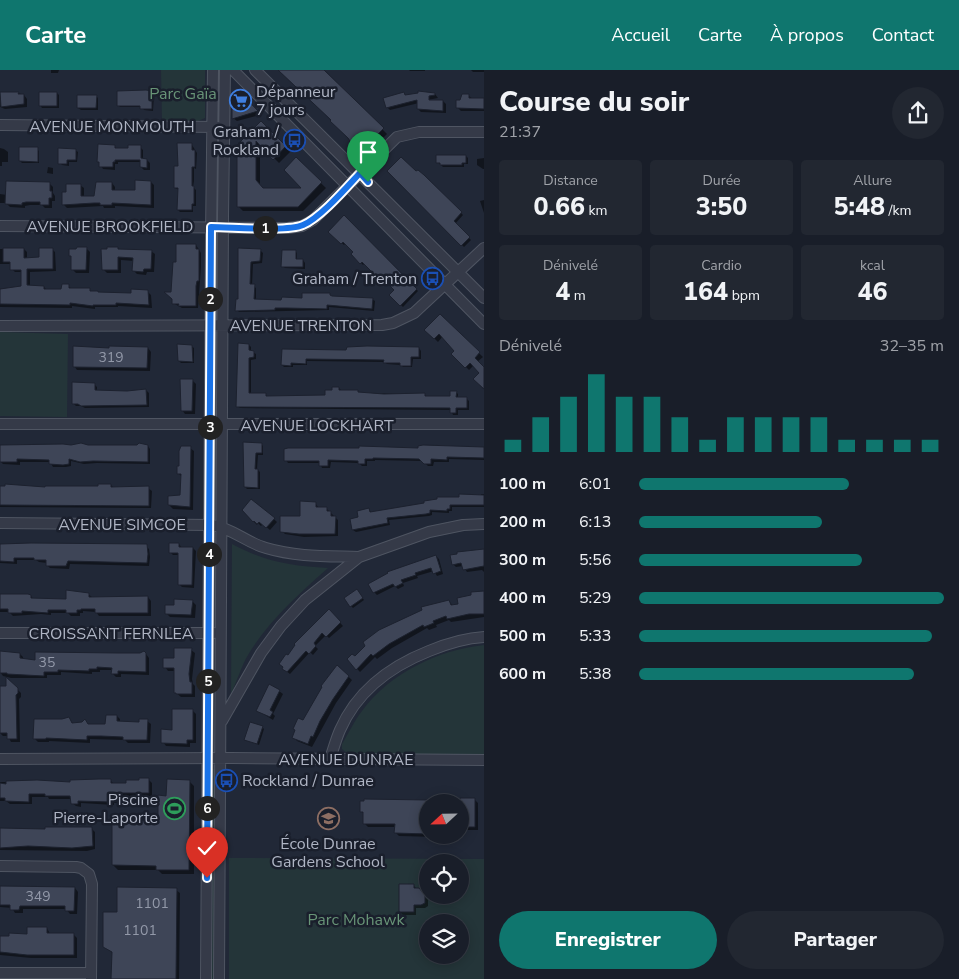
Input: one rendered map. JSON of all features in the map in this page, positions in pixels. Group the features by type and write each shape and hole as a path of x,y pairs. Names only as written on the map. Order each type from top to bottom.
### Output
{"street":[{"path":"206,979 213,70"},
{"path":"219,979 225,70"},
{"path":"255,70 484,298"},
{"path":"236,71 484,324"},
{"path":"225,90 234,83 246,82"},
{"name":"AVENUE MONMOUTH","path":"0,125 224,127"},
{"name":"AVENUE BROOKFIELD","path":"0,226 288,228 302,226 313,220 394,140 405,134 419,132 484,132"},
{"name":"AVENUE TRENTON","path":"0,326 382,325 393,323 414,313 484,248"},
{"name":"AVENUE LOCKHART","path":"0,424 484,424"},
{"name":"AVENUE SIMCOE","path":"0,523 209,525 222,527 263,548 290,555 359,557"},
{"name":"AVENUE SIMCOE","path":"221,724 261,653 281,626 305,600 359,557 429,532 463,525 484,524"},
{"name":"CROISSANT FERNLEA","path":"0,633 221,633"},
{"path":"330,759 340,730 354,705 374,683 393,668 444,645 474,637 484,637"},
{"path":"0,759 208,759"},
{"name":"AVENUE DUNRAE","path":"208,759 484,760"},
{"path":"0,866 81,868 89,874 92,884 91,976 0,973"}],"green space":[{"name":"Parc Gaïa","path":"161,70 205,70 205,118 198,121 162,120"},
{"path":"0,332 68,334 67,417 0,416"},
{"path":"232,544 256,555 279,562 328,568 285,608 265,630 246,660 231,694"},
{"path":"484,645 484,756 348,754 342,749 342,744 356,719 373,697 386,685 416,666 433,658 449,652"},
{"path":"211,769 217,769 216,979 211,979"},
{"name":"Parc Mohawk","path":"229,858 419,859 419,904 469,904 469,859 484,859 484,979 229,979"}],"building":[{"path":"278,70 324,70 384,128 361,151 358,150 331,120"},
{"path":"117,91 152,91 152,109 140,109 140,106 117,106"},
{"path":"418,91 435,93 435,95 429,96 429,100 443,100 443,111 417,109 417,100 386,108 383,98 404,92 405,95 418,93"},
{"path":"0,92 19,92 18,94 24,94 24,104 1,107"},
{"path":"39,92 57,92 57,106 39,106"},
{"path":"240,92 258,111 232,119 232,95"},
{"path":"462,94 469,94 469,98 484,98 484,109 456,108 456,100 460,100"},
{"path":"77,95 97,95 96,108 77,108"},
{"path":"261,121 286,146 273,160 256,141 256,180 263,188 301,188 284,170 296,157 322,182 298,207 237,207 237,145"},
{"path":"177,143 192,143 192,150 195,150 195,167 192,167 194,204 192,204 192,210 177,210 178,188 174,188 174,166 178,166"},
{"path":"98,144 115,145 115,148 141,145 141,158 147,159 147,168 140,167 140,160 115,160 113,167 99,167 99,162 97,162"},
{"path":"19,147 38,147 38,162 19,161"},
{"path":"58,148 76,149 76,160 67,160 67,164 58,164"},
{"path":"436,155 466,155 466,163 462,163 462,165 440,165 440,163 436,163"},
{"path":"401,157 416,171 418,170 424,175 462,212 454,221 470,237 461,246 387,171"},
{"path":"135,180 151,181 151,205 112,203 112,205 100,205 100,203 94,203 62,205 62,192 66,192 66,184 81,184 81,196 94,196 96,182 112,182 112,190 135,190"},
{"path":"6,181 50,182 52,198 49,198 49,205 40,205 40,202 26,202 22,203 22,205 5,204"},
{"path":"344,215 417,289 400,306 389,295 394,290 385,281 383,283 362,262 360,264 351,254 353,252 343,242 341,244 328,232"},
{"path":"176,244 196,244 196,249 199,249 199,281 197,281 196,286 196,306 172,304 172,299 164,292 171,292 173,262 176,262"},
{"path":"77,247 87,247 86,270 71,270 69,249 76,249"},
{"path":"107,247 152,250 151,269 144,269 143,272 132,271 133,258 118,257 118,270 102,270 101,249 107,249"},
{"path":"3,248 24,248 24,258 39,257 39,248 53,248 53,269 27,269 27,285 44,286 44,289 61,289 62,284 69,284 69,288 90,288 90,291 98,292 131,293 131,289 148,290 149,305 116,303 116,305 93,306 70,303 70,305 0,304 0,289 21,286 21,270 10,270 10,262 3,262"},
{"path":"238,248 261,249 260,261 251,262 250,284 255,284 254,299 281,300 282,297 302,298 302,293 330,293 332,296 373,298 372,309 327,305 327,309 275,308 275,310 235,311 236,299 238,299"},
{"path":"282,250 296,250 296,259 303,259 303,267 281,267"},
{"path":"440,314 480,352 475,358 484,367 484,389 473,379 479,373 470,363 465,368 451,354 454,351 439,334 434,339 424,330"},
{"path":"238,343 249,344 249,350 254,351 254,357 249,358 249,393 266,393 266,396 325,395 325,390 332,390 332,387 339,387 339,390 358,390 358,392 384,394 425,393 425,396 450,396 450,391 457,391 456,397 467,397 467,408 456,408 456,413 450,413 450,408 236,407"},
{"path":"177,344 192,345 193,362 178,361"},
{"path":"73,346 109,348 109,346 148,347 147,368 73,367"},
{"path":"347,347 419,347 419,357 411,357 411,366 400,366 400,363 383,363 384,360 306,359 306,364 291,363 291,366 281,365 282,349 346,350"},
{"path":"180,379 193,379 192,411 181,411"},
{"path":"72,382 95,383 95,390 127,391 146,389 147,405 81,406 72,404"},
{"path":"243,442 262,443 262,453 256,453 255,469 258,469 258,488 244,487"},
{"path":"81,443 88,445 137,445 139,443 148,445 148,462 80,462 69,459 69,464 63,465 49,464 49,460 17,459 17,462 0,462 0,445 71,445"},
{"path":"181,446 191,446 190,507 168,505 168,496 180,495 181,474 177,474 177,466 179,466"},
{"path":"359,446 418,448 418,446 484,447 484,458 447,457 447,460 431,459 431,464 424,464 419,459 373,458 365,459 365,464 358,464 358,461 328,460 328,466 319,466 319,461 284,461 284,449 288,448 359,448"},
{"path":"5,484 45,487 98,486 98,484 111,484 111,487 149,486 149,506 0,505 0,486 5,486"},
{"path":"459,494 484,495 484,505 450,505 450,509 447,509 447,511 430,510 430,513 426,514 387,518 388,523 352,530 350,519 358,517 357,511 369,508 370,512 424,503 424,501 437,499 437,497 459,497"},
{"path":"251,499 275,518 266,528 259,522 257,524 253,522 242,510"},
{"path":"300,501 316,502 316,507 327,507 327,511 331,511 331,516 336,516 335,534 280,532 280,516 300,516"},
{"path":"169,543 179,543 179,547 193,547 192,585 178,585 178,553 169,553"},
{"path":"0,544 147,544 147,563 68,561 66,566 46,566 46,560 34,560 34,558 14,558 14,562 0,561"},
{"path":"484,549 484,566 463,570 461,563 452,565 450,555 457,554 457,552"},
{"path":"436,555 441,571 433,574 431,568 415,573 416,575 401,580 403,583 395,587 393,584 373,593 368,584 387,572"},
{"path":"357,589 363,598 350,607 344,598"},
{"path":"66,590 89,593 89,597 148,596 148,613 95,613 95,609 81,609 77,610 77,613 66,613 66,610 48,610 48,613 22,611 22,613 8,613 8,609 0,609 0,594 28,594 31,595 31,598 66,599"},
{"path":"484,591 484,614 469,614 447,619 446,616 424,627 423,625 389,644 373,656 371,654 356,670 347,659 352,654 355,656 365,646 363,642 379,630 422,610 421,607 449,600 451,605 458,604 457,598 471,595 471,592"},
{"path":"174,599 193,600 191,615 165,614 165,605 174,605"},
{"path":"329,609 341,622 326,637 322,633 314,643 316,646 309,654 306,651 287,672 282,669 283,667 279,664 286,654 288,655 294,644"},
{"path":"174,648 192,648 189,674 190,682 192,682 192,694 174,693 174,668 163,668 163,658 174,658"},
{"path":"0,651 20,653 20,658 35,660 35,652 140,653 144,651 146,653 146,672 118,671 118,674 111,674 112,668 97,667 97,669 89,669 89,671 58,670 58,672 44,672 44,676 0,673"},
{"path":"337,665 349,676 320,721 313,737 311,736 308,744 292,738 295,730 293,729 298,718 303,720 321,686"},
{"path":"6,677 18,688 16,695 17,739 7,739 7,733 0,733 0,686 6,686"},
{"path":"269,684 280,690 270,710 273,712 270,717 256,711"},
{"path":"172,709 193,709 193,740 187,740 187,744 161,743 161,729 172,730"},
{"path":"106,715 117,715 117,721 139,722 139,719 148,719 147,740 123,740 123,737 101,736 87,736 87,740 33,739 34,719 62,719 69,717 72,723 82,722 85,719 88,724 105,724"},
{"path":"250,722 263,726 257,744 244,740"},
{"path":"139,778 149,778 149,793 122,793 121,800 111,800 111,802 78,801 78,804 71,804 70,796 45,796 45,794 29,794 29,802 5,801 5,798 0,798 0,783 6,784 6,781 70,782 70,780 111,779 111,783 126,783 126,780 139,780"},
{"path":"167,779 190,780 189,870 156,870 156,866 112,865 112,820 158,820 158,795 166,796"},
{"path":"469,798 475,798 475,827 469,827"},
{"name":"École Dunrae Gardens School","path":"364,799 419,800 419,834 394,833 395,824 363,824 363,812 360,812 360,801 364,801"},
{"path":"45,827 92,827 93,846 72,848 28,846 0,848 0,828 45,829"},
{"path":"399,884 414,884 414,888 419,888 419,904 423,904 414,905 414,912 399,912"},
{"path":"0,886 75,887 74,911 65,911 65,906 20,906 19,910 10,910 10,905 0,905"},
{"path":"117,887 177,888 176,979 111,979 112,952 103,947 103,912 117,912"},
{"path":"27,927 47,927 47,933 74,933 74,955 27,955 0,952 0,936 9,936 9,933 27,934"}],"place":[{"name":"Dépanneur 7 jours","path":"240,100"},
{"name":"Graham / Rockland","path":"295,140"},
{"name":"Graham / Trenton","path":"433,278"},
{"name":"Rockland / Dunrae","path":"226,780"},
{"name":"Piscine Pierre-Laporte","path":"174,808"},
{"name":"École Dunrae Gardens School","path":"328,819"}],"route":[{"path":"207,878 211,227 288,228 302,226 313,220 360,173 368,182"}]}
